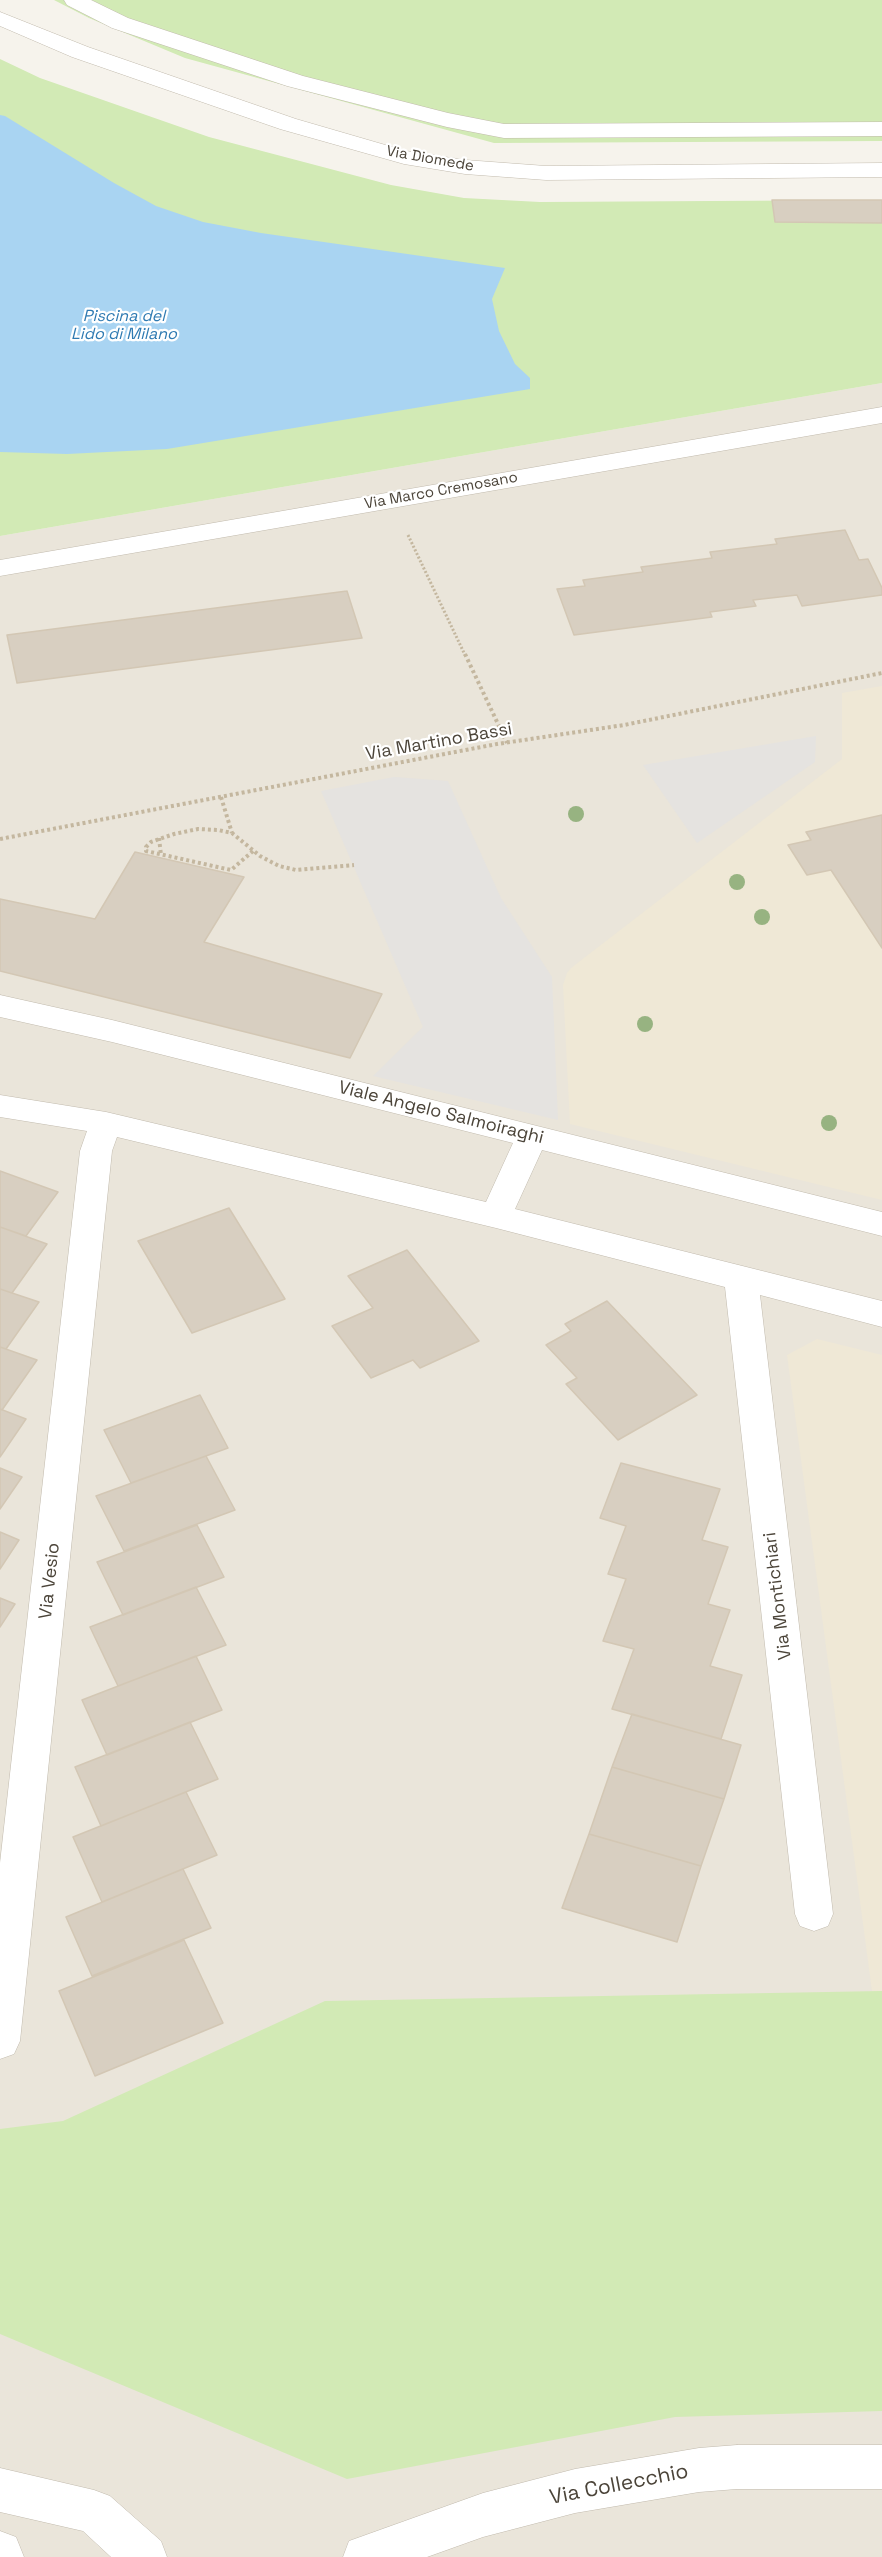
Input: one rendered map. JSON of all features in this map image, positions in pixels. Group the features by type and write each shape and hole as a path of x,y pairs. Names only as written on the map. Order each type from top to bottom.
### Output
{"street":[{"path":"75,0 120,23 284,77 447,120 504,131 882,129"},
{"name":"Via Diomede","path":"0,18 80,52 288,124 404,157 465,167 546,174 882,170"},
{"name":"Via Marco Cremosano","path":"0,567 882,415"},
{"name":"Viale Angelo Salmoiraghi","path":"0,1006 112,1031 882,1224"},
{"path":"0,1106 106,1123 496,1216 882,1314"},
{"name":"Via Vesio","path":"0,2041 96,1151 106,1123"},
{"path":"496,1216 532,1136"},
{"name":"Via Montichiari","path":"741,1278 814,1914"},
{"name":"Via Collecchio","path":"365,2557 483,2515 575,2491 699,2470 737,2467 882,2467"},
{"path":"0,2490 94,2512 146,2557"},
{"path":"0,2553 3,2557"}],"path":[{"path":"405,529 507,743"},
{"name":"Via Martino Bassi","path":"0,839 507,743 624,725 882,673"},
{"path":"221,797 232,833"},
{"path":"253,851 231,870 193,864 146,851 146,847 159,838 198,829 218,830 232,833 253,851 279,866 296,870 354,864"},
{"path":"159,838 161,855"}],"shaded area":[{"path":"882,383 882,2557 0,2557 0,536"},
{"path":"882,686 882,1200 570,1124 563,985 567,973 842,759 842,693"},
{"path":"816,736 815,762 697,843 643,765"},
{"path":"394,777 448,781 501,898 552,977 558,1120 373,1076 423,1027 321,791"},
{"path":"817,1339 882,1355 882,1991 872,1991 787,1355"}],"green space":[{"path":"54,0 882,0 882,141 494,143 185,58 89,18"},
{"path":"0,59 40,78 209,137 391,185 464,198 540,202 882,200 882,383 0,536"},
{"path":"882,1991 882,2411 675,2417 347,2479 0,2334 0,2129 63,2121 325,2001"}],"water":[{"name":"Piscina del Lido di Milano","path":"0,115 156,206 203,222 261,233 505,268 492,299 499,331 515,364 530,378 530,389 167,449 67,454 0,452"}],"building":[{"path":"772,200 882,200 882,223 775,222"},
{"path":"845,530 859,560 868,559 882,588 882,595 802,606 797,595 753,600 756,606 710,612 712,617 574,635 557,589 585,586 583,580 643,572 641,567 712,558 710,552 777,544 775,539"},
{"path":"347,591 362,638 17,683 7,635"},
{"path":"882,815 882,948 831,870 807,875 788,845 811,840 806,832"},
{"path":"135,852 244,877 204,942 382,994 350,1058 0,971 0,899 95,919"},
{"path":"0,1171 58,1192 26,1236 0,1227"},
{"path":"229,1208 285,1299 192,1333 138,1241"},
{"path":"0,1227 47,1244 12,1293 0,1289"},
{"path":"407,1250 479,1341 420,1368 413,1360 371,1378 332,1326 373,1308 348,1276"},
{"path":"0,1289 39,1302 6,1349 0,1347"},
{"path":"607,1301 697,1395 618,1440 566,1384 577,1378 546,1345 571,1331 565,1324"},
{"path":"0,1347 37,1360 2,1410 0,1409"},
{"path":"200,1395 228,1448 131,1483 104,1430"},
{"path":"0,1409 26,1419 0,1457"},
{"path":"206,1456 235,1510 124,1551 96,1496"},
{"path":"621,1463 720,1489 702,1540 728,1547 708,1604 730,1610 710,1666 742,1675 721,1739 612,1709 634,1649 603,1641 626,1579 608,1574 626,1526 600,1518"},
{"path":"0,1468 22,1477 0,1509"},
{"path":"197,1525 224,1577 123,1615 97,1562"},
{"path":"0,1532 19,1540 0,1569"},
{"path":"196,1587 226,1645 118,1686 90,1627"},
{"path":"0,1598 15,1604 0,1627"},
{"path":"196,1656 222,1710 107,1755 82,1700"},
{"path":"632,1714 741,1745 724,1799 612,1767"},
{"path":"190,1722 218,1779 101,1826 75,1767"},
{"path":"612,1767 724,1799 701,1866 589,1834"},
{"path":"186,1792 217,1855 102,1902 73,1837"},
{"path":"589,1834 701,1866 677,1942 562,1908"},
{"path":"183,1869 211,1928 92,1976 66,1917"},
{"path":"184,1940 223,2023 95,2076 59,1991"}]}
